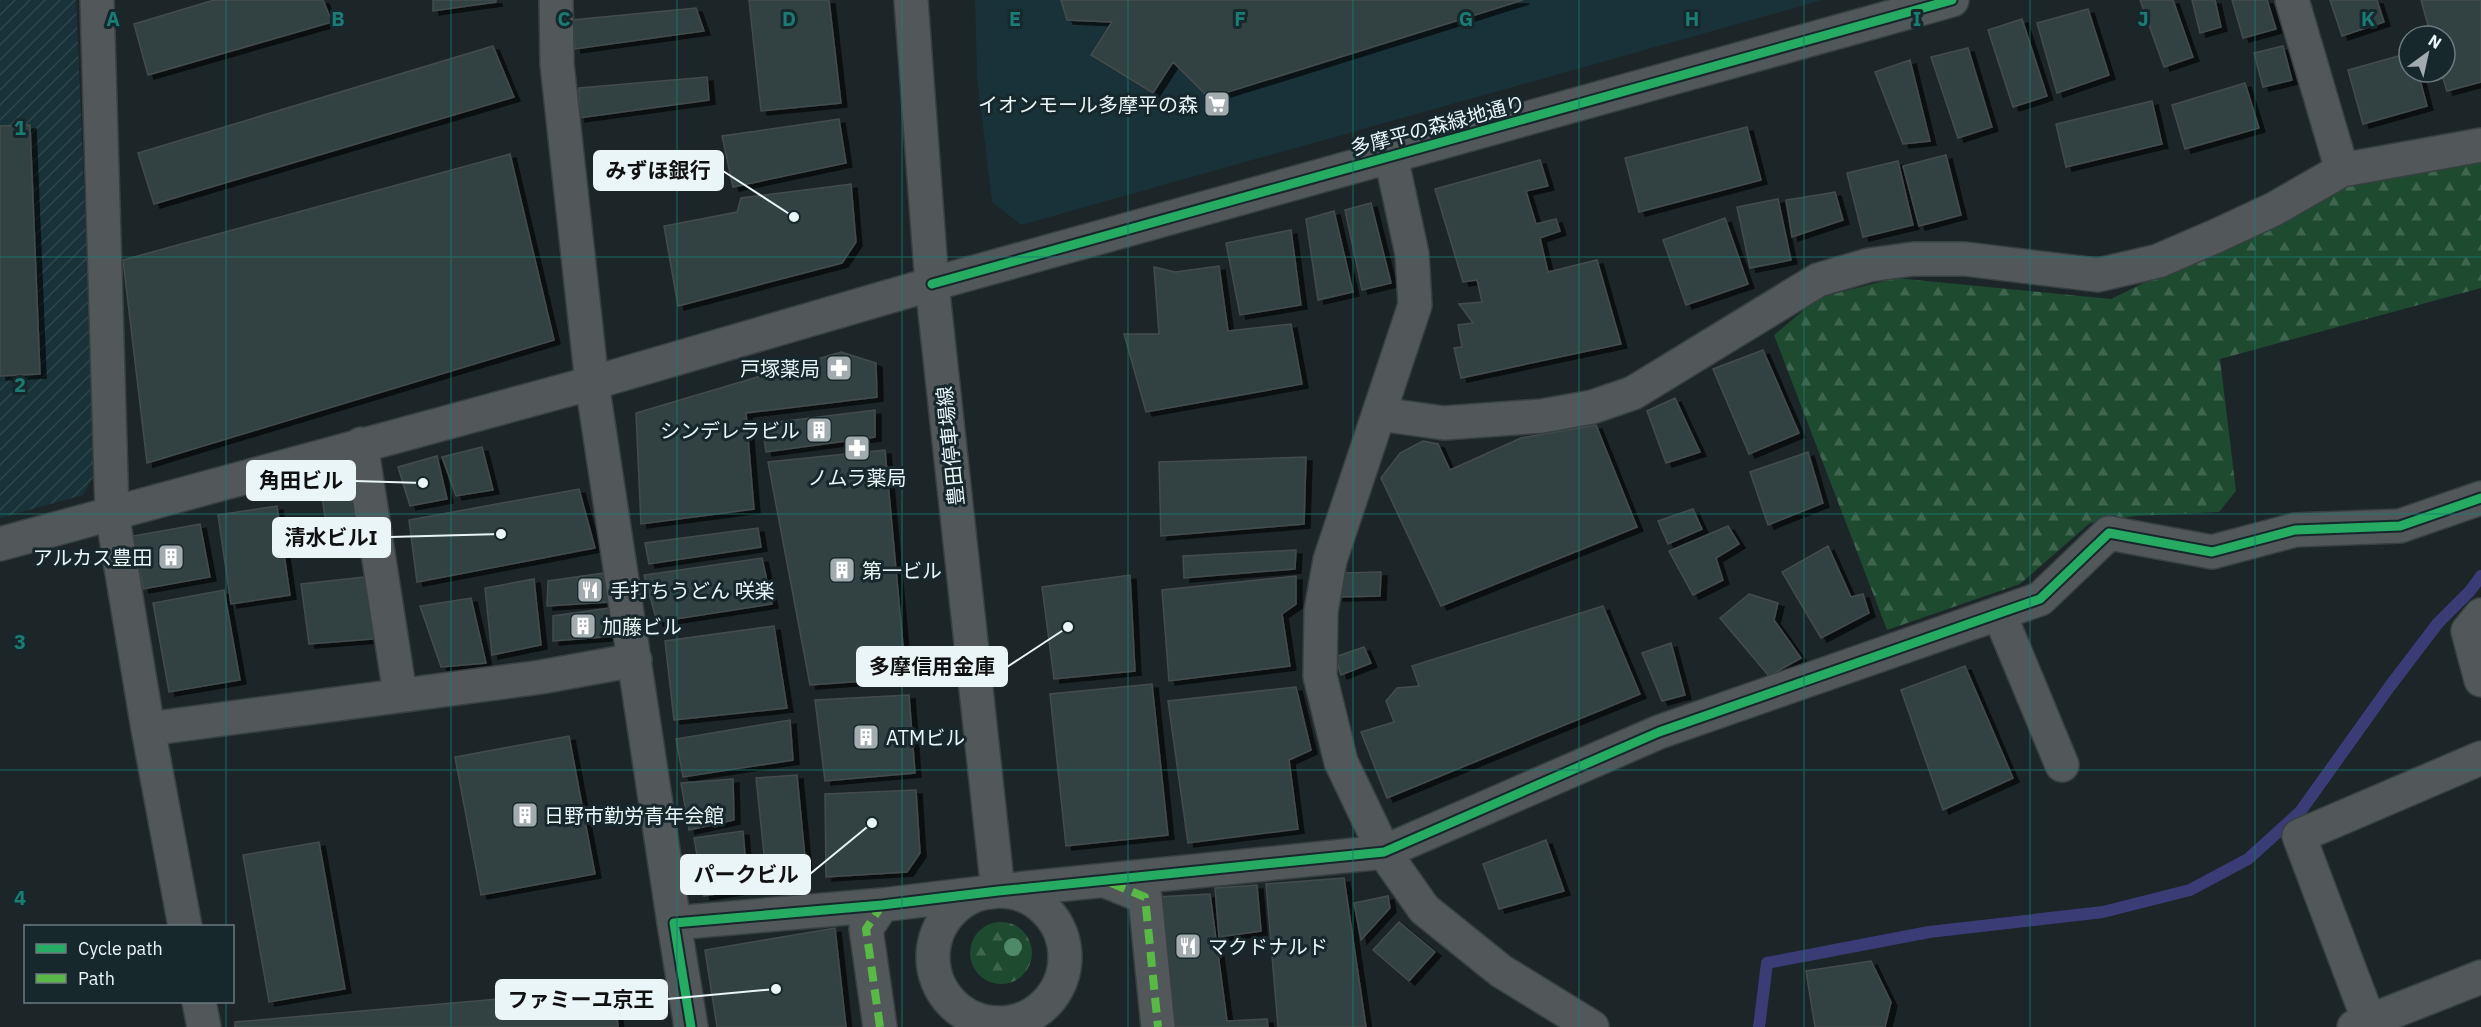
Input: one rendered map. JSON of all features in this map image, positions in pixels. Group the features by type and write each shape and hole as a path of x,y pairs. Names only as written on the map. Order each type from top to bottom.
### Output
{"street":[{"path":"97,0 112,513 148,729 185,925"},
{"path":"556,0 557,64 592,382 691,1027"},
{"name":"豊田停車場線","path":"911,0 932,284 998,891"},
{"name":"多摩平の森緑地通り","path":"0,544 592,382 932,284 1952,0"},
{"path":"2292,0 2342,170"},
{"path":"1379,414 1444,423 1542,416 1592,407 1633,393 1818,280 1869,265 1913,259 1965,260 2098,275 2158,261 2274,209 2342,170 2481,145"},
{"path":"1391,157 1412,254 1415,305 1330,560 1321,611 1320,676 1341,762 1384,852 1424,909 1501,971 1592,1027"},
{"path":"360,444 400,694"},
{"path":"674,923 882,906 998,891 1108,882 1384,852 1659,732 2040,598 2109,533 2212,552 2295,530 2400,526 2481,498"},
{"path":"1999,613 2062,765"},
{"path":"2481,615 2468,631 2481,680"},
{"path":"148,729 541,677 635,660"},
{"path":"2481,758 2299,836 2362,1024 2481,977"},
{"path":"1108,882 1145,897 1158,1027"},
{"path":"998,891 1014,892 1035,901 1056,922 1064,944 1065,967 1060,984 1047,1004 1023,1019 1000,1023 970,1017 951,1003 936,978 932,955 942,922 957,905 977,894 998,891"},
{"path":"880,1027 866,929 882,906"},
{"path":"199,1003 204,1027"}],"shaded area":[{"path":"0,0 76,0 96,472 83,495 0,518"},
{"name":"イオンモール多摩平の森","path":"975,0 1823,0 1021,225 992,202 977,78"}],"green space":[{"path":"2481,154 2481,288 2220,359 2236,491 2219,512 2135,516 2090,523 2020,584 1887,630 1774,335 1818,298 1896,278 2111,299 2342,185"},
{"path":"1001,922 1018,927 1023,931 1027,936 1032,953 1027,970 1023,975 1018,979 1001,984 984,979 979,975 975,970 970,953 975,936 979,931 984,927"}],"building":[{"path":"214,0 323,0 332,22 148,75 134,24"},
{"path":"433,0 496,0 496,2 433,11"},
{"path":"749,0 829,0 841,103 761,111"},
{"name":"イオンモール多摩平の森","path":"1061,0 1523,0 1209,98 1173,62 1153,93 1091,55 1112,22 1067,20"},
{"path":"2140,0 2173,0 2193,57 2164,67"},
{"path":"2192,0 2215,0 2221,27 2200,33"},
{"path":"2232,0 2267,0 2276,29 2243,38"},
{"path":"2330,0 2377,0 2384,22 2342,36"},
{"path":"2421,0 2481,0 2481,82 2447,91 2445,84 2457,84 2457,24 2428,24"},
{"path":"696,8 704,31 575,49 572,20"},
{"path":"2088,9 2109,75 2057,93 2037,23"},
{"path":"2022,19 2047,96 2013,107 1988,30"},
{"path":"493,46 514,97 154,204 138,153"},
{"path":"2283,46 2292,80 2263,87 2254,53"},
{"path":"1968,48 1992,127 1958,138 1931,57"},
{"path":"2397,56 2397,84 2421,84 2427,106 2363,124 2348,70"},
{"path":"1910,60 1930,141 1903,144 1875,72"},
{"path":"707,77 709,100 579,118 579,88"},
{"path":"2245,83 2259,128 2185,149 2172,105"},
{"path":"2152,101 2162,144 2066,167 2056,124"},
{"path":"839,119 846,163 733,187 722,136"},
{"path":"30,125 40,374 0,376 0,126"},
{"path":"1747,127 1761,180 1639,212 1625,158"},
{"path":"510,154 554,340 147,463 123,260"},
{"path":"1946,155 1961,215 1919,226 1903,166"},
{"path":"1540,160 1548,186 1526,191 1536,224 1556,219 1560,231 1540,238 1548,272 1597,260 1621,344 1461,378 1454,348 1462,347 1458,325 1473,323 1459,304 1482,302 1477,280 1463,282 1435,189"},
{"path":"1898,161 1913,225 1863,237 1847,173"},
{"path":"851,184 856,242 842,263 678,306 664,226 737,212 741,198"},
{"path":"1835,192 1843,220 1792,237 1786,200"},
{"path":"1778,199 1791,260 1750,268 1737,207"},
{"path":"1371,203 1391,283 1362,290 1345,210"},
{"path":"1334,211 1353,292 1318,300 1306,219"},
{"path":"1725,218 1748,284 1686,305 1663,240"},
{"path":"1291,230 1301,305 1240,315 1226,243"},
{"path":"1219,266 1228,331 1291,324 1302,384 1146,412 1124,334 1159,334 1154,267 1175,272"},
{"path":"1763,350 1799,433 1749,454 1713,369"},
{"path":"841,352 876,363 877,397 746,413 754,509 641,524 636,413"},
{"path":"1675,398 1700,452 1666,463 1647,411"},
{"name":"シンデレラビル","path":"875,410 875,437 766,452 762,424"},
{"path":"1596,425 1637,527 1441,606 1381,478 1400,453 1423,441 1438,444 1450,470 1521,438"},
{"path":"482,447 493,490 456,496 442,457"},
{"name":"第一ビル","path":"885,450 906,678 810,685 768,462"},
{"path":"1808,452 1823,503 1768,525 1750,472"},
{"path":"437,456 447,499 410,506 398,467"},
{"path":"1306,457 1304,524 1161,536 1159,462"},
{"path":"353,487 358,530 327,530 321,490"},
{"path":"579,489 595,548 417,582 409,520"},
{"path":"277,506 290,595 231,604 218,515"},
{"path":"1693,509 1702,529 1668,544 1658,521"},
{"name":"アルカス豊田","path":"200,524 210,577 143,589 133,536"},
{"path":"1728,526 1739,544 1716,558 1723,580 1693,595 1669,551"},
{"path":"758,528 761,547 649,564 645,543"},
{"path":"1828,546 1851,597 1863,594 1869,613 1821,638 1782,572"},
{"path":"1296,550 1295,569 1184,578 1183,556"},
{"path":"762,558 772,604 657,622 644,575"},
{"path":"1381,572 1380,596 1337,597 1341,573"},
{"path":"603,573 610,602 547,606 548,581"},
{"path":"1130,575 1135,671 1054,679 1042,587"},
{"path":"373,576 384,638 309,644 301,584"},
{"path":"1296,576 1296,604 1282,614 1290,666 1169,681 1162,590"},
{"path":"534,579 541,645 492,655 485,588"},
{"path":"224,590 240,680 169,692 153,603"},
{"path":"1749,594 1778,603 1774,620 1801,658 1769,676 1720,618"},
{"path":"471,598 486,663 441,667 420,606"},
{"path":"1603,606 1640,694 1387,798 1361,732 1394,722 1386,701 1397,688 1419,686 1412,666"},
{"name":"加藤ビル","path":"609,608 616,636 553,641 553,616"},
{"path":"774,626 787,708 674,720 665,641"},
{"path":"1671,643 1685,695 1662,701 1642,653"},
{"path":"1364,647 1371,663 1341,675 1335,657"},
{"path":"1965,666 2013,778 1943,810 1901,690"},
{"path":"1152,684 1168,835 1066,846 1050,694"},
{"path":"1296,687 1311,750 1289,760 1298,829 1188,843 1168,701"},
{"name":"ATMビル","path":"909,695 915,773 825,781 815,700"},
{"path":"790,720 793,760 683,777 676,739"},
{"name":"日野市勤労青年会館","path":"569,736 595,874 481,895 455,757"},
{"path":"797,775 806,868 766,873 756,778"},
{"path":"733,779 734,820 689,830 681,783"},
{"path":"916,790 920,853 907,872 826,877 825,794"},
{"path":"743,831 748,889 704,896 694,838"},
{"path":"1546,840 1564,891 1499,909 1483,864"},
{"path":"319,842 345,989 269,1002 243,855"},
{"path":"1344,878 1366,1027 1278,1027 1266,884"},
{"path":"1257,885 1261,931 1219,937 1215,888"},
{"path":"1210,894 1227,1021 1267,1019 1268,1027 1173,1027 1156,897"},
{"path":"1388,896 1390,908 1361,940 1354,903"},
{"path":"1399,922 1435,952 1409,981 1373,950"},
{"path":"835,928 846,1027 717,1027 705,950"},
{"path":"1871,961 1891,1002 1885,1027 1815,1027 1806,971"},
{"path":"614,989 618,1027 235,1027 235,1022"}],"waterway":[{"path":"1759,1027 1767,963 1929,932 2103,912 2190,890 2248,859 2300,812 2438,623 2470,591 2481,576"}],"marked path":[{"path":"1111,883 1145,897 1158,1027"},
{"path":"880,1027 866,929 882,905"}],"cycle path":[{"path":"932,284 1952,0"},
{"path":"691,1027 674,923 882,905 1384,852 1659,732 2040,599 2109,533 2212,552 2295,530 2400,526 2481,498"}],"place":[{"name":"イオンモール多摩平の森","path":"1217,104"},
{"name":"みずほ銀行","path":"794,217"},
{"name":"戸塚薬局","path":"839,368"},
{"name":"シンデレラビル","path":"819,430"},
{"name":"ノムラ薬局","path":"857,448"},
{"name":"角田ビル","path":"423,483"},
{"name":"清水ビルI","path":"501,534"},
{"name":"アルカス豊田","path":"171,557"},
{"name":"第一ビル","path":"842,570"},
{"name":"手打ちうどん 咲楽","path":"590,590"},
{"name":"加藤ビル","path":"583,626"},
{"name":"多摩信用金庫","path":"1068,627"},
{"name":"ATMビル","path":"866,737"},
{"name":"日野市勤労青年会館","path":"525,815"},
{"name":"パークビル","path":"872,823"},
{"name":"マクドナルド","path":"1188,946"},
{"name":"ファミーユ京王","path":"776,989"}]}
